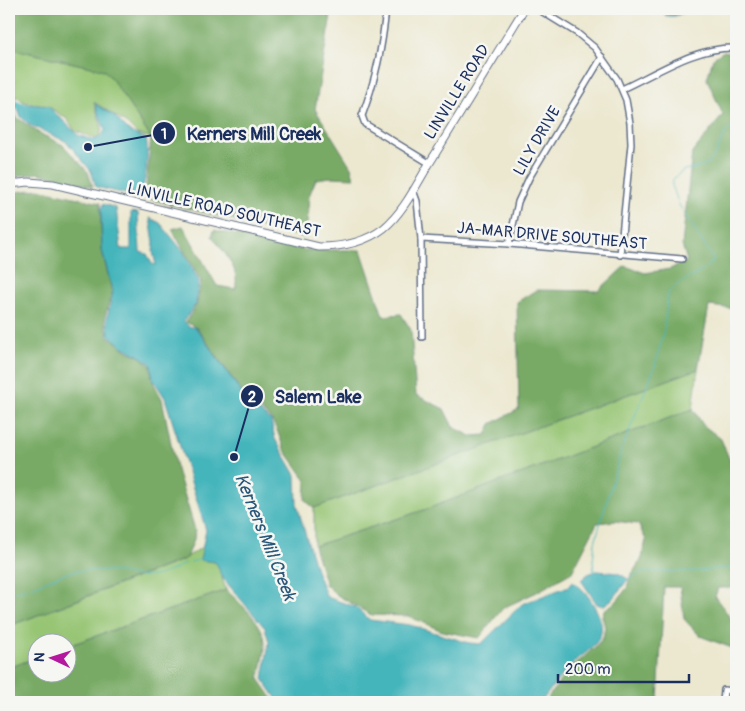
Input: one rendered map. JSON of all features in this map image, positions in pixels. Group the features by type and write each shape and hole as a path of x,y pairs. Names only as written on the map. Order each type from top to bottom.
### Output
{"main road":[{"name":"LINVILLE ROAD","path":"413,190 524,9"},
{"name":"LINVILLE ROAD SOUTHEAST","path":"9,184 29,182 52,184 259,234 327,247 353,243 377,233 392,220 413,190"}],"street":[{"path":"386,9 377,72 362,116 365,124 429,163"},
{"path":"538,9 587,40 602,56 622,89 629,111 631,133 620,255"},
{"path":"622,89 702,52 736,48"},
{"name":"LILY DRIVE","path":"509,244 518,202 529,178 602,56"},
{"path":"413,190 417,201 421,239 422,337"},
{"name":"JA-MAR DRIVE SOUTHEAST","path":"421,239 509,244 682,259"},
{"path":"723,702 724,690 736,691"}],"green space":[{"path":"9,9 332,9 315,109 351,167 354,178 331,177 316,179 309,196 306,238 145,198 151,138 112,79 104,70 9,48"},
{"path":"9,48 104,70 151,138 137,134 127,124 94,102 102,128 100,136 94,138 75,131 67,119 48,106 24,102 9,89"},
{"path":"724,51 736,55 736,309 709,306 698,369 314,508 305,500 306,480 284,449 271,419 251,402 239,388 197,328 186,322 197,304 201,281 172,229 183,226 217,286 235,289 236,282 233,268 212,236 214,230 305,250 361,250 383,316 401,314 411,330 416,395 444,409 453,427 471,436 486,435 491,424 519,409 517,302 536,290 598,291 625,266 645,273 670,269 687,261 682,245 692,153 723,115 707,79 713,58"},
{"path":"9,89 15,95 15,116 39,133 63,145 88,172 93,187 38,173 9,177"},
{"path":"39,189 100,203 102,250 112,292 105,317 108,336 151,366 152,380 162,399 175,463 195,530 194,539 187,558 9,626 9,193"},
{"path":"698,369 693,409 427,509 314,546 314,508"},
{"path":"693,409 703,425 721,439 733,468 736,469 736,588 718,588 715,597 736,625 736,644 732,648 700,636 684,619 680,587 664,587 658,702 545,702 565,674 603,638 605,627 602,616 604,610 616,602 627,588 630,577 642,558 646,540 638,524 615,521 597,523 572,572 537,592 503,608 479,638 442,631 408,616 371,615 337,595 326,585 314,546 427,509"},
{"path":"204,546 201,559 215,561 226,590 78,642 78,634 28,634 28,661 9,668 9,626 181,561"},
{"path":"226,590 251,614 261,629 265,648 259,679 275,702 9,701 9,668 28,661 28,684 78,684 78,642"}],"water":[{"path":"663,9 692,9 675,16 666,16"},
{"path":"26,104 48,106 78,135 92,140 101,137 105,130 95,104 113,115 130,132 146,139 146,168 139,197 96,187 91,171 67,142 30,125 21,117 17,106"},
{"path":"103,204 116,208 121,249 131,249 131,212 138,213 140,252 147,254 152,264 156,265 150,218 160,223 183,251 199,281 196,304 184,321 188,326 196,328 248,402 271,421 275,439 296,475 297,504 317,573 327,597 355,607 370,620 410,625 469,643 481,644 522,604 569,586 572,582 584,591 599,617 600,636 590,650 565,671 541,702 279,702 263,679 269,642 265,628 221,576 215,562 200,560 206,530 165,398 153,379 151,364 122,346 109,335 107,318 113,292 102,250 101,210"},
{"path":"597,571 618,573 628,579 614,598 603,606 597,604 581,580 588,574"}],"waterway":[{"name":"Kerners Mill Creek","path":"9,101 25,108"},
{"path":"594,572 595,542 621,451 655,366 664,330 668,293 679,283 701,272 714,260 679,205 672,185 673,179 684,170 703,167 713,159 725,133 736,125"},
{"path":"191,562 202,559"},
{"path":"9,591 24,589 60,575 85,570 149,576 167,572 186,563"},
{"path":"627,580 643,572 699,571 736,567"}],"place":[{"name":"Kerners Mill Creek","path":"88,147"},
{"name":"Salem Lake","path":"234,457"}]}
